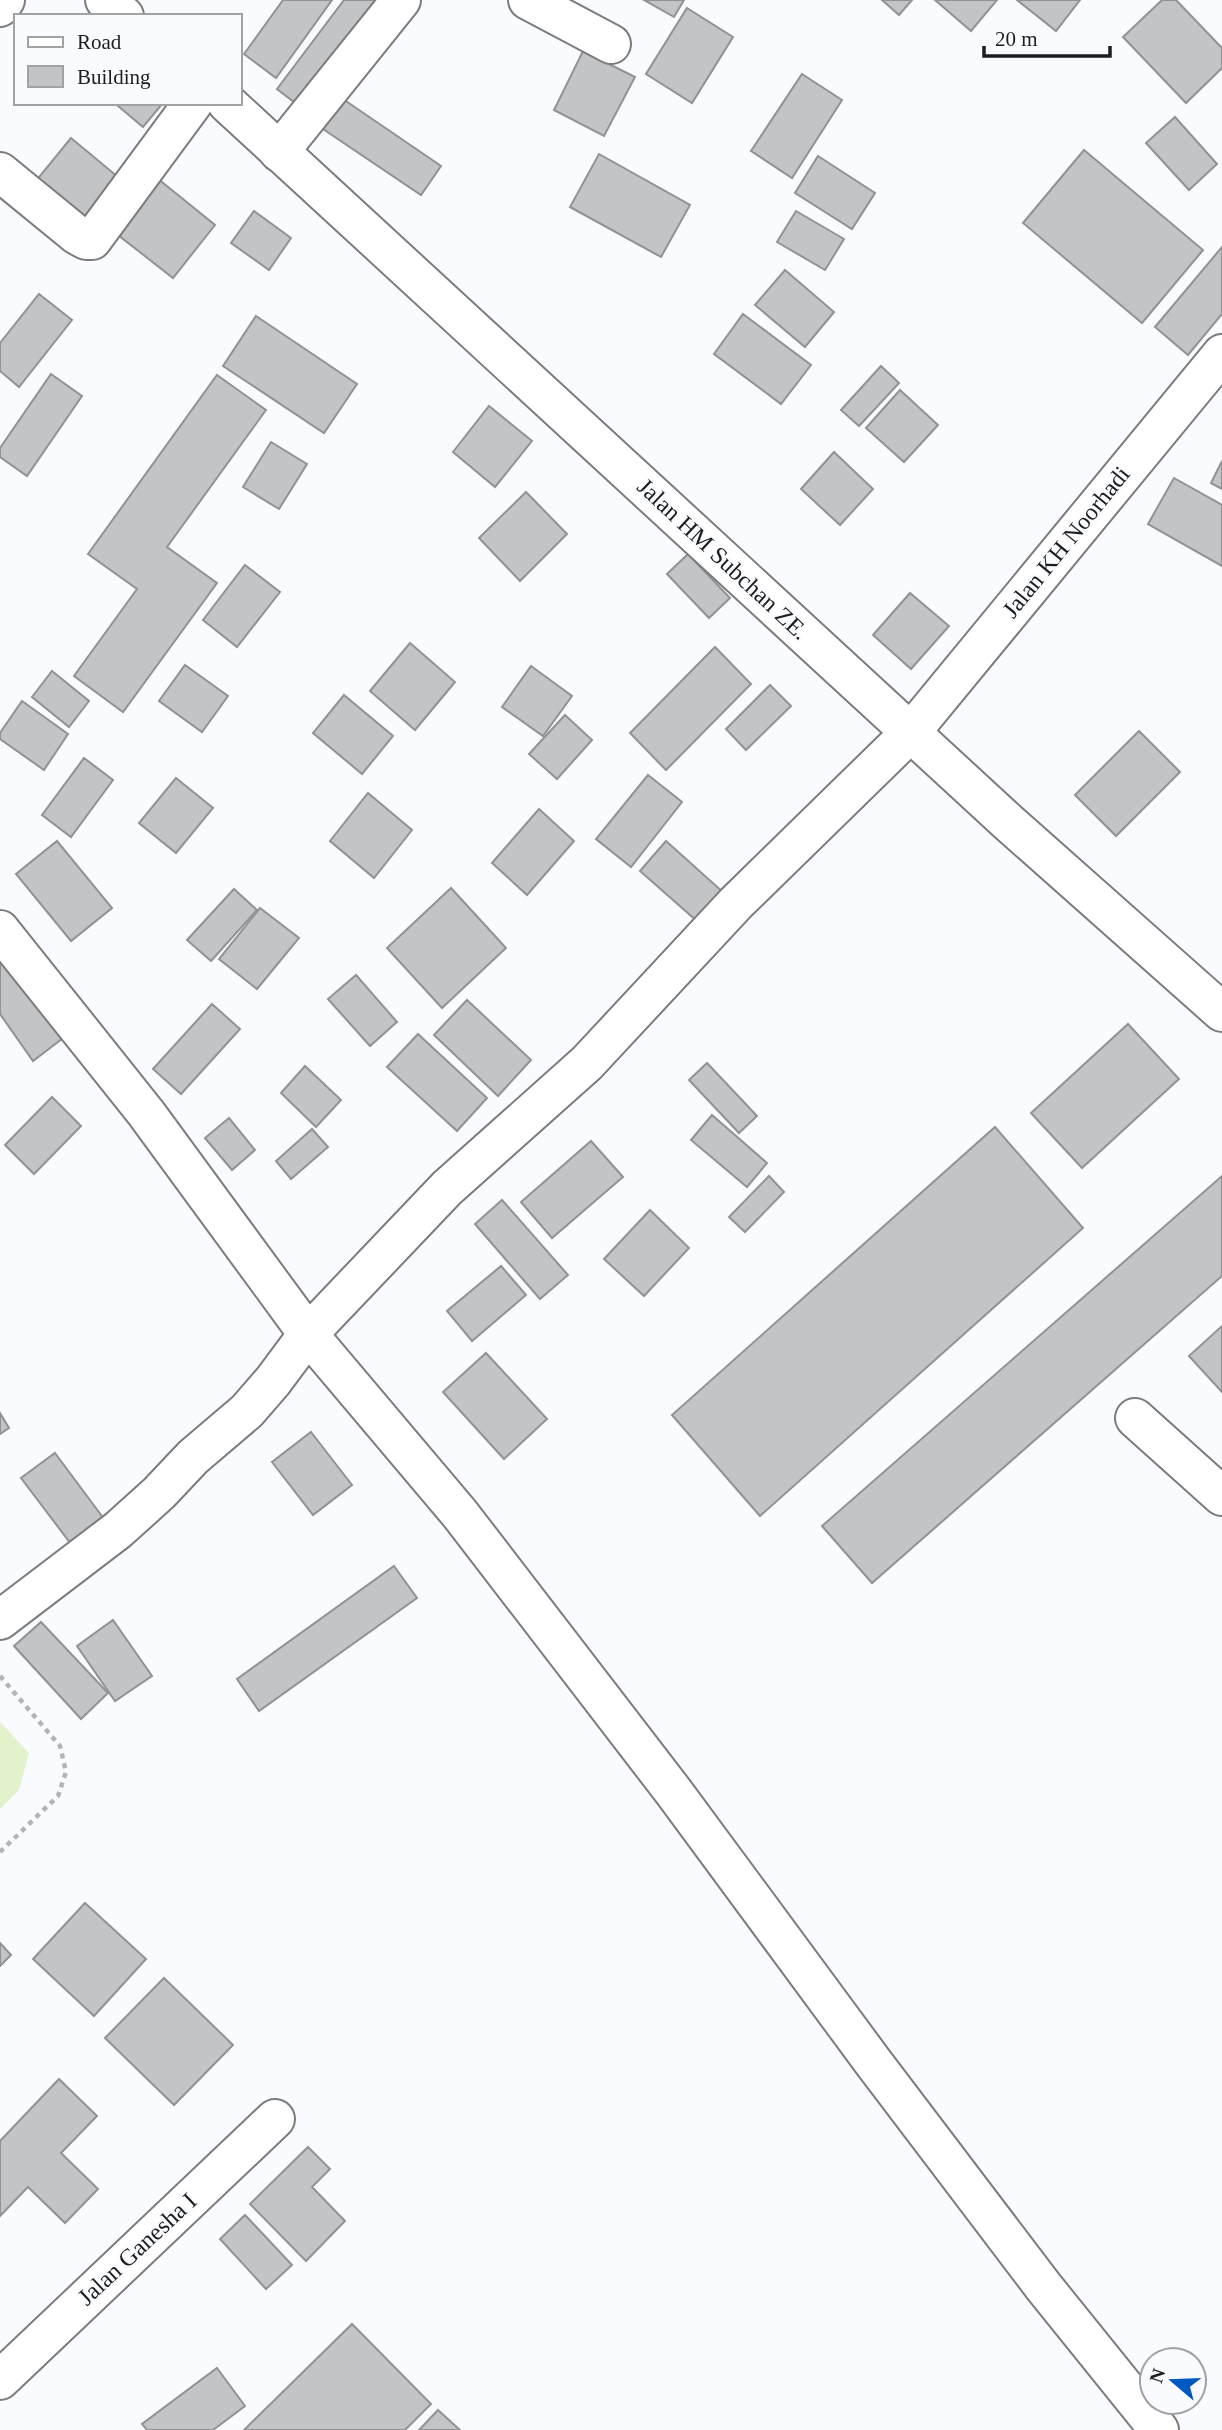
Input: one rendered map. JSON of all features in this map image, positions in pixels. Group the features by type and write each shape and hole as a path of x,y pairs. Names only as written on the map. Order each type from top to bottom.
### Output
{"street":[{"path":"0,7 5,0"},
{"path":"105,0 122,14"},
{"path":"279,152 401,0"},
{"path":"528,0 611,44"},
{"path":"0,172 77,235 92,240 192,105"},
{"name":"Jalan HM Subchan ZE.","path":"229,105 911,732 1130,932 1222,1012"},
{"name":"Jalan KH Noorhadi","path":"0,1620 118,1530 193,1457 247,1411 308,1334 447,1188 587,1063 736,903 911,732 1222,354"},
{"path":"0,930 146,1113 308,1334 460,1514 673,1791 1043,2286 1159,2430"},
{"path":"1135,1418 1222,1496"},
{"name":"Jalan Ganesha I","path":"0,2380 275,2119"}],"path":[{"path":"0,1676 60,1746 66,1772 58,1796 0,1852"}],"green space":[{"path":"0,1722 29,1753 19,1790 0,1809"}],"building":[{"path":"283,0 332,0 276,78 244,54"},
{"path":"344,0 384,0 303,109 277,89"},
{"path":"644,0 684,0 674,17"},
{"path":"882,0 912,0 899,15"},
{"path":"935,0 997,0 971,31"},
{"path":"1017,0 1080,0 1056,31"},
{"path":"1162,0 1176,0 1222,48 1222,68 1186,103 1123,37"},
{"path":"687,8 733,37 692,103 646,74"},
{"path":"583,51 635,77 604,136 554,110"},
{"path":"802,74 842,100 792,178 751,151"},
{"path":"340,97 441,166 421,195 320,127"},
{"path":"119,105 161,105 143,127"},
{"path":"1175,117 1217,164 1189,190 1146,143"},
{"path":"71,138 124,182 87,225 35,182"},
{"path":"1084,150 1203,250 1142,323 1023,223"},
{"path":"599,154 690,205 661,257 570,207"},
{"path":"818,156 875,193 852,229 795,193"},
{"path":"152,174 215,225 173,278 109,228"},
{"path":"254,211 291,238 269,270 231,243"},
{"path":"796,211 844,239 825,270 777,242"},
{"path":"1222,247 1222,314 1188,355 1155,327"},
{"path":"785,270 834,312 805,347 755,305"},
{"path":"39,294 72,320 19,387 0,371 0,343"},
{"path":"743,314 811,365 781,404 714,354"},
{"path":"256,316 357,384 324,433 223,366"},
{"path":"881,366 899,383 859,426 841,410"},
{"path":"51,374 82,396 27,476 0,457 0,448"},
{"path":"217,375 266,410 167,547 217,583 123,712 74,676 137,589 88,554"},
{"path":"900,390 938,425 904,462 866,428"},
{"path":"489,406 532,441 495,487 453,452"},
{"path":"271,442 307,464 279,509 243,487"},
{"path":"834,452 873,489 840,525 801,489"},
{"path":"1222,461 1222,489 1211,483"},
{"path":"1174,478 1222,505 1222,566 1148,524"},
{"path":"526,492 567,534 520,581 479,538"},
{"path":"688,554 730,598 709,618 667,574"},
{"path":"245,565 280,592 237,647 203,620"},
{"path":"910,593 949,626 911,669 873,635"},
{"path":"410,643 455,682 415,730 370,691"},
{"path":"715,647 751,684 666,770 630,733"},
{"path":"185,665 228,696 202,732 159,701"},
{"path":"531,666 572,696 543,736 502,707"},
{"path":"52,671 89,701 69,727 32,697"},
{"path":"770,685 791,706 746,750 726,729"},
{"path":"344,695 393,736 362,774 313,733"},
{"path":"22,701 68,734 44,770 0,739 0,733"},
{"path":"565,715 592,740 557,779 529,754"},
{"path":"1139,731 1180,772 1116,836 1075,795"},
{"path":"84,758 113,780 71,837 42,815"},
{"path":"648,775 682,802 631,867 596,839"},
{"path":"176,778 213,808 176,853 139,823"},
{"path":"368,793 412,830 374,878 330,841"},
{"path":"539,809 574,841 527,895 492,863"},
{"path":"57,841 112,908 71,941 16,874"},
{"path":"666,841 724,893 698,922 640,871"},
{"path":"451,888 506,948 442,1008 387,948"},
{"path":"234,889 257,910 211,961 187,940"},
{"path":"260,908 299,938 257,989 219,959"},
{"path":"0,952 63,1038 33,1061 0,1014"},
{"path":"356,975 397,1022 370,1046 328,999"},
{"path":"467,1000 531,1060 498,1096 434,1035"},
{"path":"212,1004 240,1029 181,1094 153,1069"},
{"path":"1128,1024 1179,1079 1082,1168 1031,1113"},
{"path":"418,1034 487,1098 457,1131 387,1067"},
{"path":"707,1063 757,1116 739,1133 689,1080"},
{"path":"305,1066 341,1100 316,1127 281,1093"},
{"path":"52,1097 81,1126 34,1174 5,1145"},
{"path":"712,1115 767,1163 747,1187 691,1140"},
{"path":"229,1118 255,1150 232,1170 205,1138"},
{"path":"995,1127 1083,1228 760,1516 672,1415"},
{"path":"312,1129 328,1147 291,1179 276,1161"},
{"path":"591,1141 623,1177 552,1238 521,1202"},
{"path":"769,1176 784,1192 745,1232 729,1217"},
{"path":"1222,1176 1222,1276 872,1583 822,1526"},
{"path":"502,1200 568,1275 540,1299 475,1224"},
{"path":"650,1210 689,1248 644,1296 604,1259"},
{"path":"501,1266 526,1295 472,1341 447,1311"},
{"path":"1222,1326 1222,1392 1189,1356"},
{"path":"486,1353 547,1419 504,1459 443,1392"},
{"path":"0,1413 9,1428 0,1434"},
{"path":"311,1432 352,1485 313,1515 272,1462"},
{"path":"55,1453 110,1527 77,1552 21,1478"},
{"path":"394,1566 417,1598 259,1711 237,1679"},
{"path":"113,1620 152,1676 115,1701 77,1646"},
{"path":"41,1622 108,1693 81,1719 14,1646"},
{"path":"85,1903 146,1959 94,2016 33,1959"},
{"path":"0,1943 11,1955 0,1966"},
{"path":"164,1978 233,2045 174,2105 105,2038"},
{"path":"59,2079 97,2116 61,2153 98,2189 65,2223 28,2187 0,2216 0,2141"},
{"path":"308,2147 330,2169 312,2187 345,2221 306,2261 250,2204"},
{"path":"245,2215 292,2265 266,2289 220,2239"},
{"path":"352,2324 431,2404 405,2430 244,2430"},
{"path":"217,2368 245,2406 213,2430 147,2430 142,2424"},
{"path":"438,2410 460,2430 419,2430"}]}
